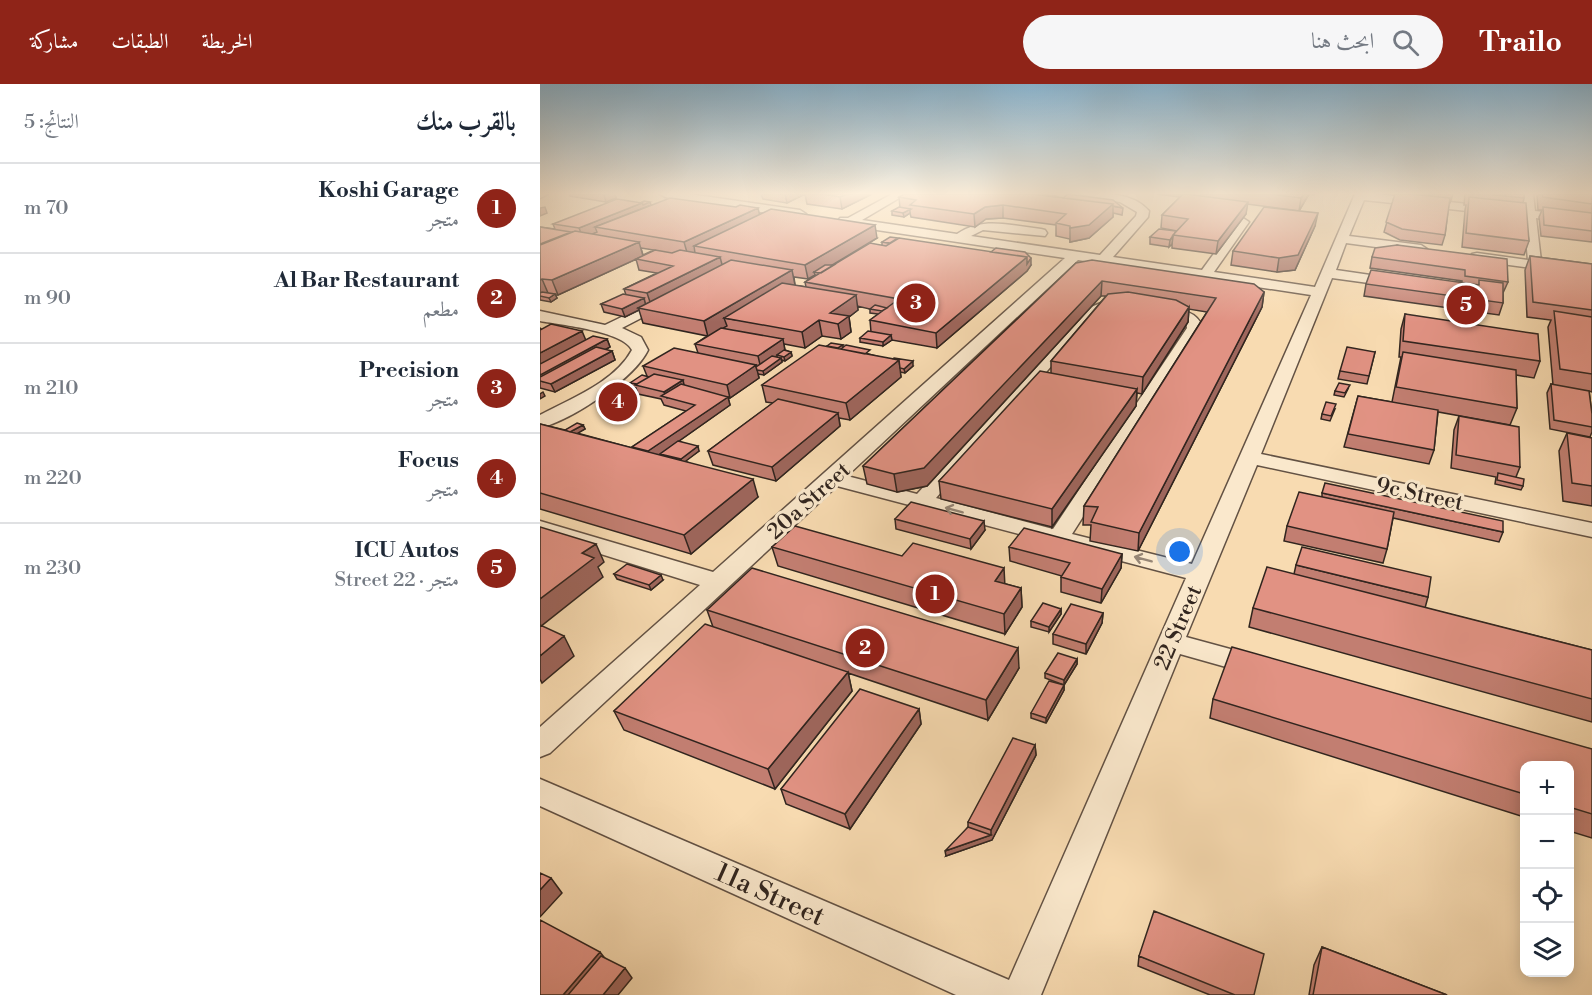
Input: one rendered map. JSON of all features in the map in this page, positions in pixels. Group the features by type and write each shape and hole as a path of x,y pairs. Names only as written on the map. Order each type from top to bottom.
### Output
{"street":[{"path":"950,237 1205,275 1324,283 1417,285"},
{"path":"1103,260 1124,237"},
{"path":"1205,275 1233,237"},
{"path":"1531,237 1535,264"},
{"path":"1342,239 1433,251"},
{"name":"22 Street","path":"1022,995 1342,239"},
{"path":"1467,255 1592,272"},
{"name":"20a Street","path":"540,745 1075,256"},
{"path":"607,330 676,295"},
{"path":"922,501 1095,309 1109,305 1125,306 1188,318 1193,321 1195,328 1059,537"},
{"path":"540,316 621,333 635,340 640,350 635,363 619,376 540,422"},
{"path":"1031,379 1054,384"},
{"path":"1123,399 1146,404"},
{"name":"9c Street","path":"1249,457 1592,530"},
{"path":"832,478 1199,574"},
{"path":"540,528 718,582"},
{"path":"1171,642 1280,672"},
{"name":"11a Street","path":"540,792 999,995"}],"building":[{"path":"540,237 559,237 540,244"},
{"path":"561,237 607,237 639,242 552,280 540,280 540,245"},
{"path":"651,237 696,237 684,242"},
{"path":"714,237 855,237 805,265 694,246"},
{"path":"890,237 898,238 890,243 882,242"},
{"path":"1151,237 1172,237 1170,240"},
{"path":"1184,237 1221,237 1218,241"},
{"path":"1243,237 1307,237 1298,255 1279,258 1233,251"},
{"path":"1494,237 1529,237 1529,241"},
{"path":"899,238 1027,257 936,333 870,320 899,299 805,282 870,243 886,246"},
{"path":"1397,245 1507,259 1508,282 1465,276 1465,270 1372,257 1375,248"},
{"path":"996,248 1025,252 1031,258 1027,264 1027,257 991,252"},
{"path":"655,250 672,253 680,250 720,257 647,293 624,289 673,266 636,259"},
{"path":"1530,256 1592,264 1592,310 1533,302"},
{"path":"731,260 792,270 704,321 638,308"},
{"path":"1092,260 1254,284 1264,292 1139,533 1091,522 1098,507 1084,506 1216,298 1102,281 924,468 894,474 863,466 1076,263"},
{"path":"825,265 834,265 821,273 814,272"},
{"path":"1371,270 1479,285 1479,280 1503,283 1503,303 1366,284"},
{"path":"782,283 856,295 830,313 849,316 838,324 819,320 802,332 724,318"},
{"path":"542,292 555,294 549,298 540,296"},
{"path":"1128,292 1176,300 1189,307 1143,377 1051,361 1108,294"},
{"path":"623,294 644,298 622,309 601,304"},
{"path":"875,305 887,308 882,311 870,309"},
{"path":"1554,311 1592,317 1592,374 1560,369"},
{"path":"1405,314 1538,334 1540,361 1403,341"},
{"path":"551,324 582,331 540,353 540,330"},
{"path":"721,328 783,339 758,356 695,344"},
{"path":"868,331 891,335 883,342 860,338"},
{"path":"593,336 607,339 540,375 540,364"},
{"path":"831,343 843,345 838,348 827,346"},
{"path":"819,345 899,360 846,403 762,385"},
{"path":"846,345 870,350 865,354 841,349"},
{"path":"596,347 612,351 551,384 540,381 540,377"},
{"path":"1347,347 1375,352 1369,376 1340,371"},
{"path":"674,348 756,365 727,385 643,366"},
{"path":"784,350 791,352 784,357 777,355"},
{"path":"1403,352 1516,370 1517,408 1396,387"},
{"path":"772,356 781,358 763,371 757,370 756,367"},
{"path":"894,358 913,361 904,369 900,368 899,360"},
{"path":"1040,371 1137,389 1052,509 939,481"},
{"path":"654,374 683,380 664,392 635,385"},
{"path":"642,375 649,377 637,384 630,383"},
{"path":"1339,383 1350,385 1345,393 1335,391"},
{"path":"681,384 728,397 648,451 632,447 695,405 661,396"},
{"path":"1551,384 1589,391 1592,427 1554,420"},
{"path":"624,388 635,391 609,406 598,403"},
{"path":"1358,396 1438,410 1434,450 1348,434"},
{"path":"778,399 838,413 772,467 708,451"},
{"path":"1326,402 1336,404 1331,416 1322,414"},
{"path":"1459,416 1519,427 1520,467 1456,455"},
{"path":"577,423 583,425 570,432 565,430"},
{"path":"540,424 753,479 684,535 540,493"},
{"path":"1567,433 1592,438 1592,486 1572,483"},
{"path":"678,441 698,446 681,459 660,454"},
{"path":"1498,473 1524,479 1523,486 1497,480"},
{"path":"1325,483 1503,521 1503,532 1322,493"},
{"path":"1299,492 1394,512 1387,549 1287,526"},
{"path":"911,502 984,521 970,539 895,519"},
{"path":"795,526 902,556 913,543 1004,568 995,581 1021,588 1004,614 772,547"},
{"path":"540,527 596,544 582,553 594,558 540,599"},
{"path":"1024,528 1122,554 1102,589 1061,577 1070,563 1009,547"},
{"path":"1302,547 1431,577 1428,597 1296,565"},
{"path":"627,564 661,575 649,585 614,574"},
{"path":"1267,567 1592,650 1592,699 1253,608"},
{"path":"752,568 1018,648 986,700 707,610"},
{"path":"1043,603 1061,609 1049,627 1031,621"},
{"path":"1071,604 1103,613 1086,644 1053,634"},
{"path":"705,624 848,672 768,769 614,711"},
{"path":"540,625 564,636 540,656"},
{"path":"1232,647 1592,749 1592,814 1574,809 1574,761 1520,761 1520,793 1213,699"},
{"path":"1058,653 1077,659 1064,680 1045,673"},
{"path":"1049,681 1064,685 1046,718 1031,713"},
{"path":"860,689 919,709 845,814 781,789"},
{"path":"1013,738 1035,745 991,830 968,822"},
{"path":"968,827 991,835 945,851"},
{"path":"540,873 551,878 540,890"},
{"path":"1154,911 1264,954 1254,995 1235,995 1139,956"},
{"path":"540,920 600,952 563,995 540,995"},
{"path":"1322,947 1447,995 1313,995"},
{"path":"601,956 625,968 603,995 568,995"}],"place":[{"name":"Precision","path":"916,303"},
{"name":"ICU Autos","path":"1466,305"},
{"name":"Focus","path":"618,402"},
{"name":"Koshi Garage","path":"935,594"},
{"name":"Al Bar Restaurant","path":"865,648"}]}
